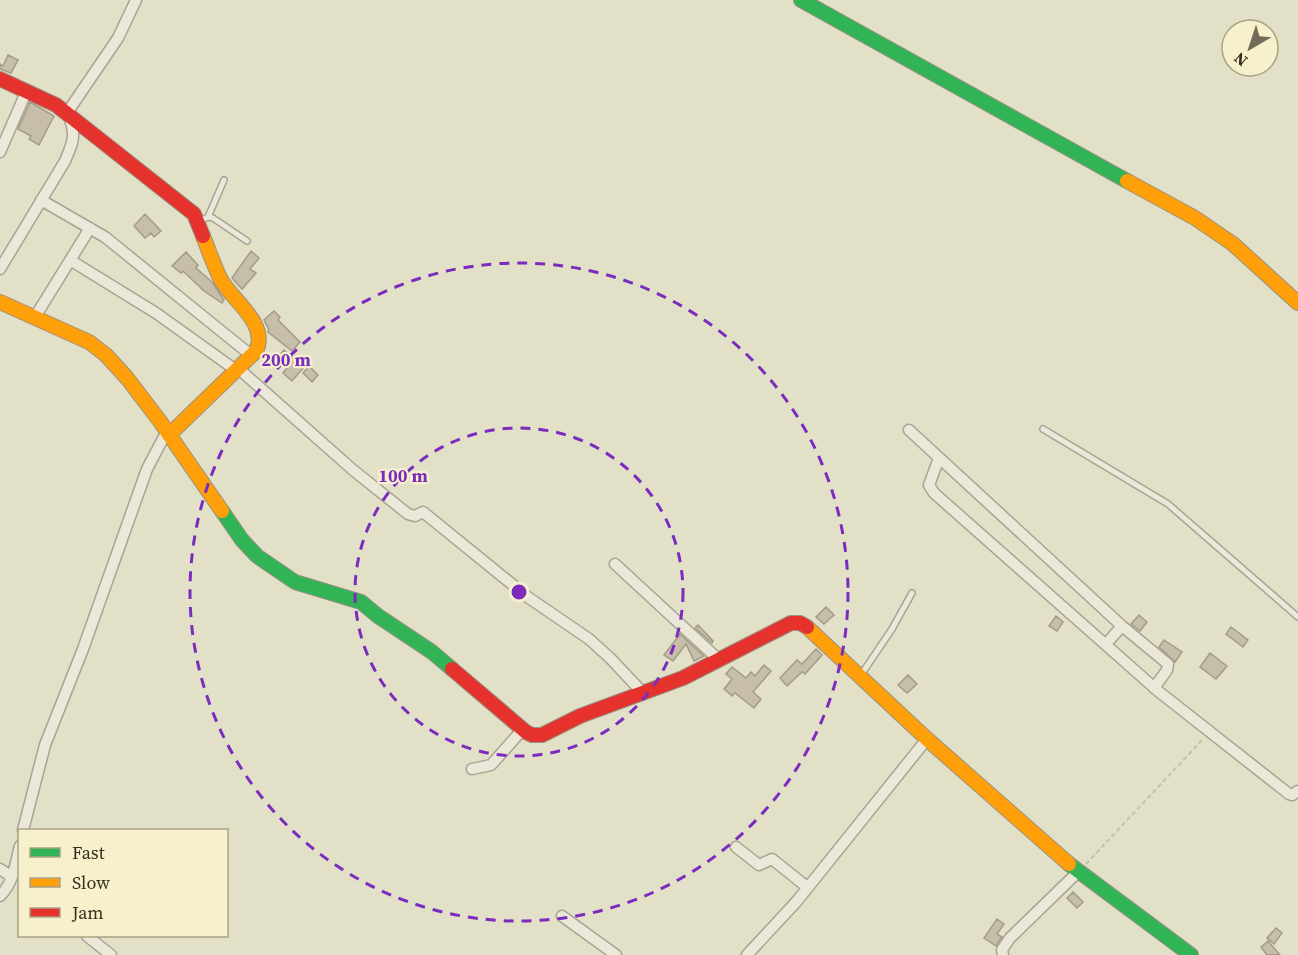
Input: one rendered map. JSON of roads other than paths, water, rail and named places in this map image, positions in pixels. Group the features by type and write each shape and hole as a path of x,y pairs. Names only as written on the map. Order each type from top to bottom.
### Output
{"street":[{"path":"0,269 65,161 73,132 69,116 71,107 118,38 136,0"},
{"path":"801,0 1195,218 1233,244 1298,303"},
{"path":"0,79 45,99 203,219 219,274 257,327 260,343 252,356 238,370 168,433 147,469 83,649 45,745 24,829"},
{"path":"0,152 27,90"},
{"path":"41,200 105,237 252,356"},
{"path":"35,317 90,228"},
{"path":"70,260 156,313 238,370 353,470 408,514 415,516 423,512 529,598 603,651 643,693"},
{"path":"0,302 66,330 102,350 115,363 168,433 242,540 257,556 295,582 361,602 432,652 532,735 542,735 580,716 683,678 791,623 800,623 1078,872 1191,955"},
{"path":"909,429 1122,626 1168,664 1167,670 1154,688"},
{"path":"939,458 929,485 931,490 1154,688 1288,794 1292,795 1298,791"},
{"path":"615,564 719,660"},
{"path":"1106,644 1122,626"},
{"path":"472,769 491,765 523,729"},
{"path":"747,955 807,887 927,739"},
{"path":"736,847 761,866 772,859 807,887"},
{"path":"0,896 14,881 18,858"},
{"path":"0,869 14,881"},
{"path":"1003,955 1002,950 1010,938 1078,872"},
{"path":"562,916 616,955"},
{"path":"88,937 111,955"}],"lane":[{"path":"224,180 203,219 230,228 247,241"},
{"path":"1043,429 1168,504 1298,617"},
{"path":"860,676 912,593"}]}
